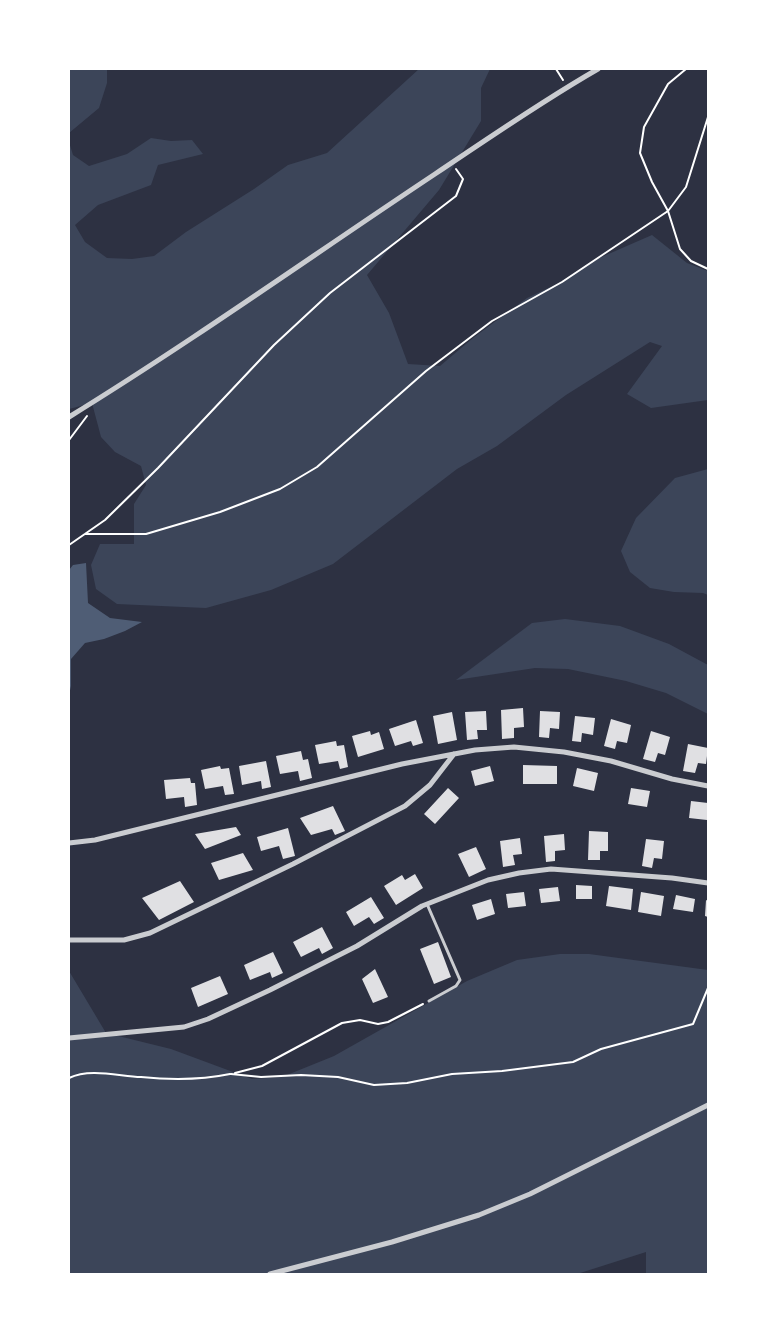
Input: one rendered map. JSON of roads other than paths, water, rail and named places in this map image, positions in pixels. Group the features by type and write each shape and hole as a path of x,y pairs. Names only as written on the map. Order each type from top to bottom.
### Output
{"street":[{"path":"69,417 241,306 452,162 598,69"},
{"path":"69,842 95,840 393,766 475,750 514,746 564,752 611,761 672,779 708,786"},
{"path":"69,940 124,940 150,933 293,864 405,806 430,785 455,754"},
{"path":"69,1038 184,1027 208,1019 357,946 427,904 488,880 551,869 708,883"},
{"path":"270,1274 392,1242 479,1215 530,1194 708,1105"}],"lane":[{"path":"427,904 460,980 456,986 429,1001"}]}
